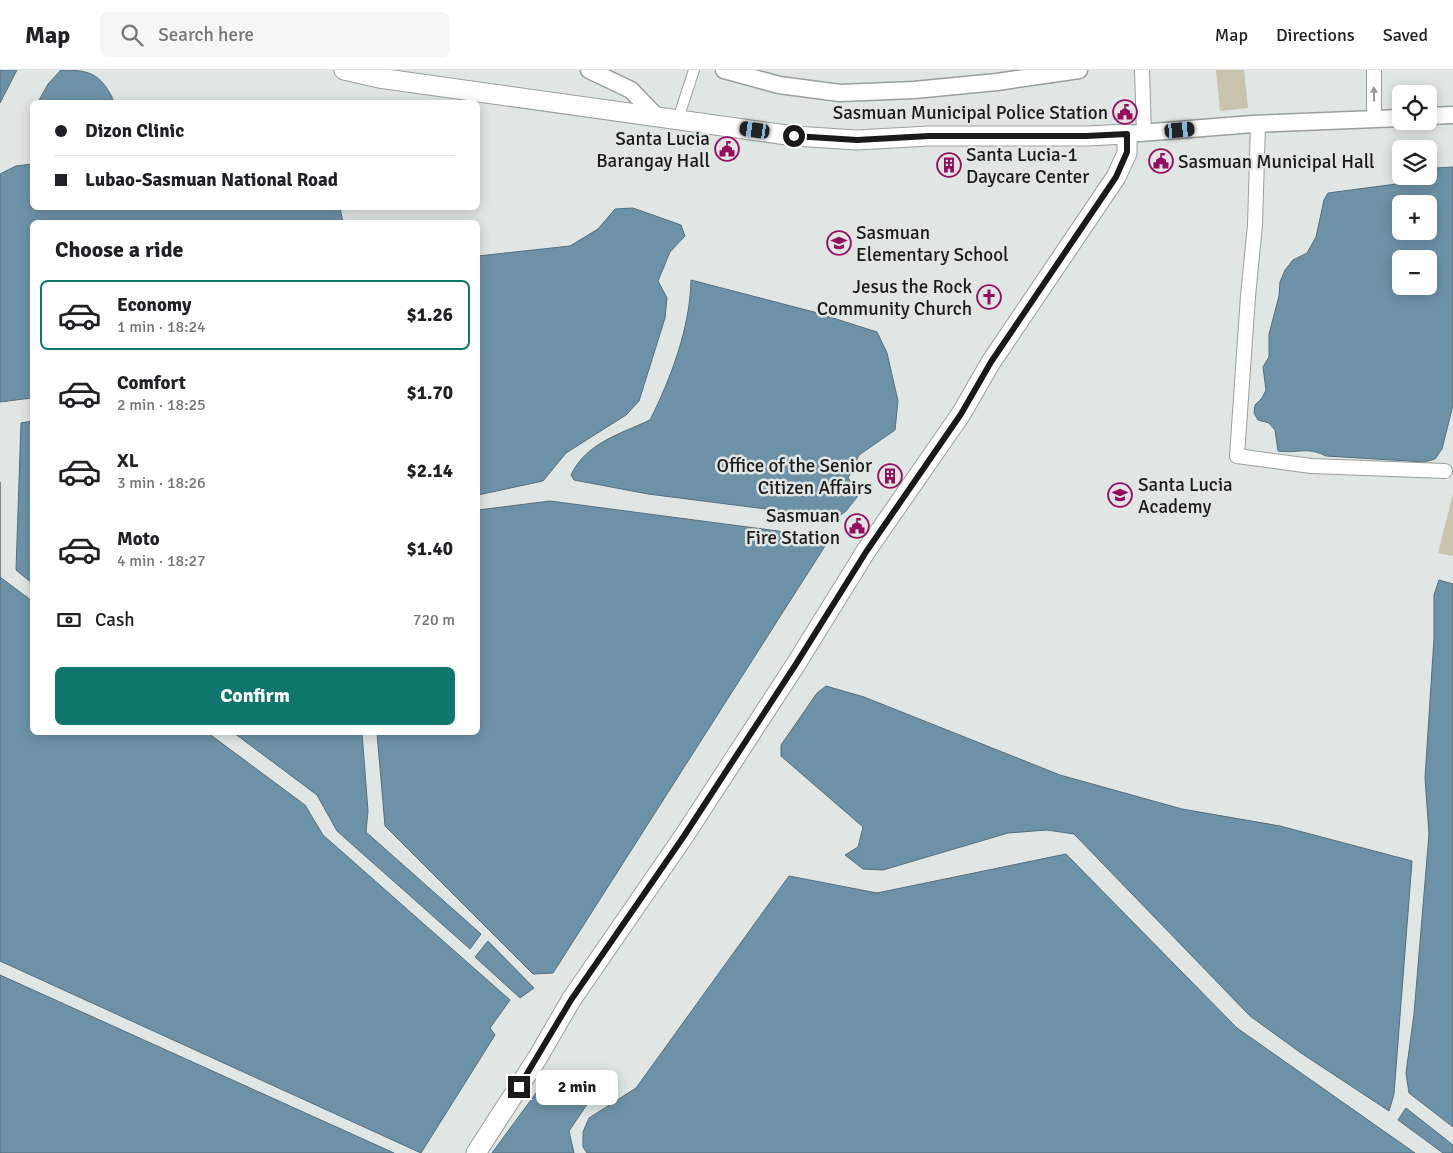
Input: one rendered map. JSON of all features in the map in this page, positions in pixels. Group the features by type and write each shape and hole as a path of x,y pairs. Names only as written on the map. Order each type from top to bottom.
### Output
{"main road":[{"path":"344,70 379,78 545,102 655,115 794,136 857,140 929,136 1086,136 1135,134 1116,177 991,362 961,414 866,552 684,836 571,1000 538,1057 476,1153"}],"street":[{"path":"589,70 631,90 655,115"},
{"path":"678,119 694,70"},
{"path":"724,70 779,85 840,93 951,86 1079,70"},
{"path":"1142,70 1135,134 1258,124 1392,118"},
{"path":"1374,70 1374,119"},
{"path":"1437,116 1453,115"},
{"path":"1258,124 1255,226 1248,296 1237,456 1311,466 1445,471"}],"shaded area":[{"path":"1216,70 1244,70 1248,108 1220,111"},
{"path":"1453,494 1453,556 1438,553"}],"water":[{"path":"0,70 17,70 0,103"},
{"path":"61,70 86,72 103,83 113,99 39,100 48,84"},
{"path":"30,164 30,210 340,210 343,220 30,220 30,398 0,402 0,174 16,166"},
{"path":"1453,167 1453,405 1442,449 1435,459 1424,462 1326,456 1313,451 1278,451 1275,430 1269,423 1258,420 1254,413 1255,405 1262,398 1266,390 1263,367 1269,357 1269,334 1279,296 1280,282 1285,270 1293,260 1307,253 1316,237 1324,200 1328,193 1392,185 1437,185 1437,168"},
{"path":"633,208 681,225 685,236 670,252 658,281 667,298 665,318 639,401 626,415 566,453 543,481 480,495 480,256 570,246 598,229 615,209"},
{"path":"691,280 814,312 877,332 887,353 898,401 895,430 859,455 848,478 861,492 846,511 837,518 648,494 574,480 571,475 577,464 595,447 616,435 650,420 678,352 687,316"},
{"path":"30,421 30,581 16,570 21,423"},
{"path":"550,501 816,536 825,546 553,973 533,974 385,826 377,735 480,735 480,510"},
{"path":"0,577 30,600 30,735 211,735 305,805 323,835 510,1000 490,1028 495,1035 421,1153 0,961"},
{"path":"1439,580 1453,584 1453,1127 1409,1093 1406,1073 1414,1014 1429,834 1425,778 1434,638 1434,595"},
{"path":"826,686 864,697 1060,775 1182,809 1280,826 1412,861 1394,1094 1389,1111 1301,1053 1250,1016 1074,834 1047,830 1008,833 883,870 863,869 845,855 858,847 863,827 781,756 781,745 817,693"},
{"path":"237,735 362,735 368,811 366,832 481,934 470,949 337,831 317,795"},
{"path":"1066,854 1237,1028 1415,1153 587,1153 583,1147 583,1132 589,1118 636,1088 789,876 877,893"},
{"path":"488,941 534,988 520,998 475,957"},
{"path":"0,975 394,1153 0,1153"},
{"path":"550,1074 588,1103 569,1131 574,1153 492,1153"},
{"path":"1406,1108 1453,1145 1453,1153 1443,1153 1398,1120"}],"place":[{"name":"Sasmuan Municipal Police Station","path":"1125,112"},
{"name":"Santa Lucia Barangay Hall","path":"727,149"},
{"name":"Sasmuan Municipal Hall","path":"1161,161"},
{"name":"Santa Lucia-1 Daycare Center","path":"949,165"},
{"name":"Sasmuan Elementary School","path":"839,243"},
{"name":"Jesus the Rock Community Church","path":"989,297"},
{"name":"Office of the Senior Citizen Affairs","path":"890,476"},
{"name":"Santa Lucia Academy","path":"1120,495"},
{"name":"Sasmuan Fire Station","path":"857,526"}],"route":[{"path":"519,1087 571,1000 684,836 866,552 961,414 991,362 1116,177 1127,152 1127,134 1086,136 929,136 857,140 794,136"}]}
